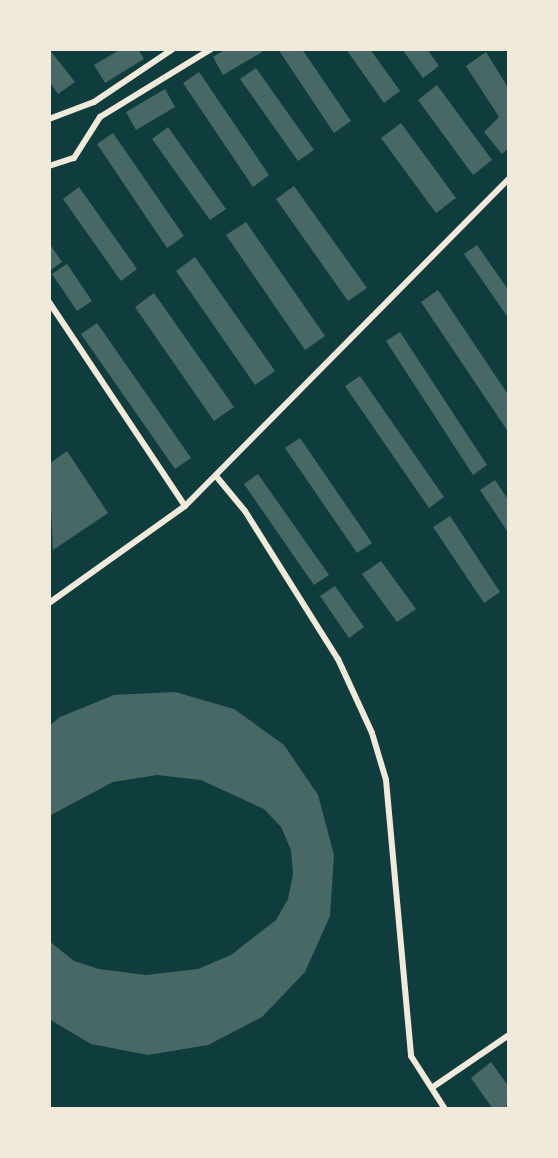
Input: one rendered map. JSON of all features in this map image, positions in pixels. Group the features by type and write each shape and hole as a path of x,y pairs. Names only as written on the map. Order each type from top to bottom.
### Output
{"street":[{"path":"49,119 94,102 173,49"},
{"path":"49,166 74,158 100,117 211,49"},
{"path":"49,603 185,506 509,179"},
{"path":"49,302 185,506"},
{"path":"216,476 245,511 338,659 372,733 386,780 411,1056 445,1109"},
{"path":"433,1087 509,1035"}],"building":[{"path":"49,49 75,82 58,94 49,81"},
{"path":"121,49 138,49 144,59 105,83 94,65"},
{"path":"226,49 261,49 262,52 223,75 213,57"},
{"path":"278,49 302,49 351,121 334,133"},
{"path":"346,49 370,49 400,91 384,103"},
{"path":"402,49 427,49 439,66 423,78"},
{"path":"486,52 509,89 509,148 502,154 484,132 499,117 466,66"},
{"path":"256,68 314,150 298,161 240,79"},
{"path":"199,72 269,175 253,187 183,83"},
{"path":"437,85 492,160 473,175 418,100"},
{"path":"165,89 175,107 136,130 126,112"},
{"path":"401,123 456,198 436,213 381,138"},
{"path":"168,127 226,209 210,220 152,139"},
{"path":"113,133 184,236 167,248 97,144"},
{"path":"294,186 367,288 348,301 276,199"},
{"path":"79,187 137,269 121,281 63,199"},
{"path":"246,222 325,336 305,350 226,235"},
{"path":"49,243 62,262 49,271"},
{"path":"477,245 509,291 509,319 464,254"},
{"path":"195,257 275,371 255,385 176,271"},
{"path":"67,264 92,301 77,311 52,274"},
{"path":"438,290 509,396 509,433 421,302"},
{"path":"154,293 234,407 214,421 135,307"},
{"path":"97,323 191,458 175,469 81,334"},
{"path":"400,332 487,465 473,475 386,341"},
{"path":"360,376 444,497 429,508 345,386"},
{"path":"300,438 372,543 357,553 285,448"},
{"path":"67,451 108,513 53,550 49,464"},
{"path":"258,474 329,575 314,585 244,484"},
{"path":"495,480 509,501 509,534 480,490"},
{"path":"450,516 500,592 484,603 433,527"},
{"path":"381,561 416,609 397,622 362,574"},
{"path":"335,586 364,627 349,638 320,596"},
{"path":"175,692 234,709 284,745 318,795 334,855 330,916 305,972 262,1017 208,1045 148,1055 91,1044 49,1019 49,941 74,961 99,969 146,975 198,969 231,955 276,920 288,899 293,874 291,850 281,827 264,809 201,780 157,775 113,782 49,816 49,726 60,717 114,695"},
{"path":"491,1062 509,1087 506,1109 493,1109 471,1078"}]}
